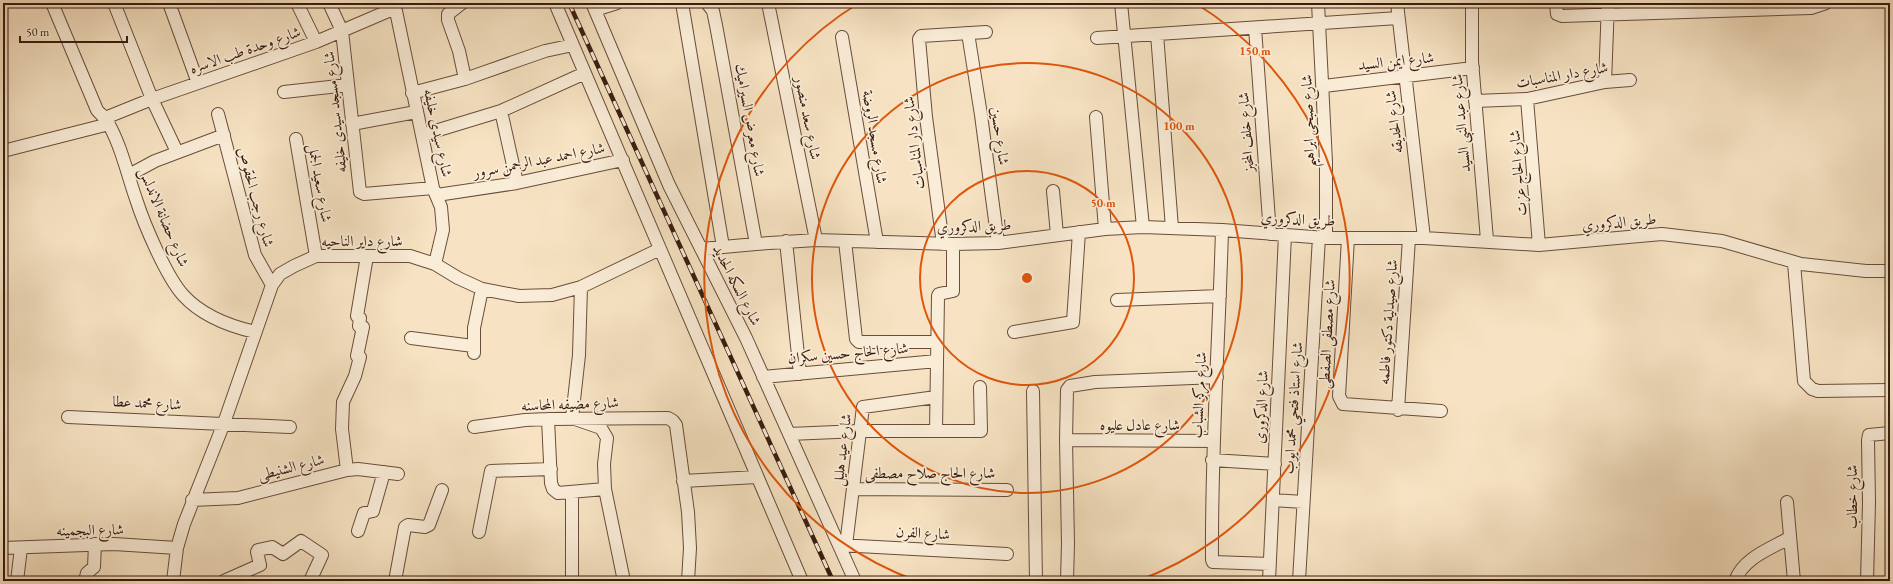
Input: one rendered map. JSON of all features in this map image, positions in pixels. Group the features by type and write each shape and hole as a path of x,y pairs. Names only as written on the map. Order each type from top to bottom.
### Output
{"street":[{"name":"شارع حضانة الاندلس","path":"52,3 97,110 107,121 129,176 136,199 168,272 182,294 202,311 238,328 255,332"},
{"path":"114,3 152,99 177,152"},
{"path":"169,3 198,83"},
{"path":"297,3 316,42"},
{"name":"شارع مسجد سيدى خليفه","path":"329,3 342,31 359,190"},
{"path":"462,3 448,14 448,20 460,51 464,80"},
{"path":"555,3 802,581"},
{"path":"594,6 618,3"},
{"path":"682,3 723,247"},
{"name":"شارع معرض السيراميك","path":"707,3 713,11 716,25 756,244"},
{"name":"شارع سعد منصور","path":"768,3 816,240"},
{"path":"1121,3 1143,228"},
{"name":"شارع صبحى ابراهيم","path":"1318,3 1318,23 1324,86 1326,162 1322,237"},
{"name":"شارع الحديقه","path":"1397,3 1424,238"},
{"name":"شارع عبد النبى السيد","path":"1472,3 1475,101 1487,240"},
{"path":"1556,7 1557,14 1562,16 1608,9 1730,6 1811,8 1826,3"},
{"name":"شارع وحدة طب الاسره","path":"3,151 107,121 152,99 316,42 392,6"},
{"name":"شارع سيدى خليفه","path":"392,6 396,11 416,112 435,192 441,207 443,230 435,264"},
{"name":"شارع السكه الحديد","path":"594,6 669,185 746,338 789,434 842,545 855,581"},
{"path":"1605,82 1608,9"},
{"path":"1097,38 1398,18"},
{"name":"شارع خلف المخبز","path":"1255,28 1270,234"},
{"path":"968,33 986,32"},
{"name":"شارع دار المناسبات","path":"937,342 938,295 952,292 954,290 948,244 926,117 919,39 921,36 968,33"},
{"name":"شارع حسين","path":"968,33 981,115 998,243"},
{"path":"1157,34 1172,228"},
{"name":"شارع مسجد الروضة","path":"842,37 877,242"},
{"path":"412,94 464,80 545,51 573,45"},
{"name":"شارع ايمن السيد","path":"1324,86 1473,68"},
{"path":"422,135 501,111 585,73"},
{"name":"شارع دار المناسبات","path":"1475,101 1527,99 1605,82 1630,80"},
{"path":"284,92 348,85"},
{"name":"شارع الحاج عزت","path":"1527,99 1539,245"},
{"path":"501,111 517,182"},
{"path":"352,124 416,112"},
{"name":"شارع رجب الحقوص","path":"218,114 255,255 272,285"},
{"path":"1096,117 1105,229"},
{"path":"129,176 155,160 224,135"},
{"name":"شارع سعيد الجمل","path":"296,139 316,256"},
{"name":"شارع احمد عبد الرحمن سرور","path":"359,190 364,194 435,192 517,182 623,160"},
{"path":"1052,192 1057,235"},
{"name":"طريق الدكروري","path":"701,250 786,241 816,240 948,244 998,243 1105,229 1143,228 1222,230 1348,238 1487,240 1539,245 1662,234 1722,241 1794,262 1829,268 1890,271"},
{"name":"شارع مركز الشباب","path":"1222,230 1217,377 1212,460 1212,561 1270,564"},
{"path":"1014,332 1073,322 1079,232"},
{"name":"شارع الدكرورى","path":"1270,581 1285,235"},
{"name":"شارع استاذ فتحي محمد ايوب","path":"1299,581 1303,502 1322,237"},
{"name":"شارع مصطفى الصفطى","path":"1348,238 1339,396 1343,404 1398,410"},
{"name":"شارع صيدلية دكتور فاطمه","path":"1398,410 1409,238"},
{"path":"786,241 800,374"},
{"path":"845,241 856,339 860,342 937,342 936,430"},
{"name":"شارع داير الناحيه","path":"174,581 177,548 192,500 224,423 272,285 280,274 316,256 410,256 435,264 482,290 519,296 552,295 581,287 660,249"},
{"path":"347,470 342,429 343,402 355,376 360,357 357,356 363,326 359,326 360,318 357,316 368,256"},
{"path":"1794,262 1804,381 1812,389 1818,391 1890,390"},
{"path":"581,287 579,355 572,418 601,428 604,432 607,443 604,464 605,489 624,581"},
{"path":"411,338 474,350 474,328 482,290"},
{"path":"1117,300 1220,296"},
{"name":"شارع الحاج حسين سكران","path":"763,377 937,361"},
{"path":"1067,581 1067,390 1073,384 1217,377"},
{"path":"789,434 860,431 981,431 980,387"},
{"path":"1033,391 1036,581"},
{"name":"شارع عيد هليل","path":"842,545 853,489 864,407 936,397"},
{"path":"1398,410 1441,411"},
{"name":"شارع محمد عطا","path":"68,417 290,427"},
{"name":"شارع مضيفه المحاسنه","path":"474,427 525,420 572,418 668,418 676,425 683,481"},
{"path":"548,419 551,483 553,490 558,493 605,489"},
{"name":"شارع خطاب","path":"1867,581 1869,503 1868,440 1869,435 1873,433 1890,433"},
{"name":"شارع عادل عليوه","path":"1066,440 1213,441"},
{"path":"1212,460 1275,464"},
{"name":"شارع الشنيطى","path":"192,500 238,498 347,470 358,469 398,474"},
{"path":"479,532 491,471 551,469"},
{"path":"358,531 364,513 372,511 384,472"},
{"path":"688,581 690,548 688,512 683,481 757,477"},
{"name":"شارع الحاج صلاح مصطفى","path":"853,489 1007,490"},
{"path":"395,581 405,527 408,525 425,527 429,525 442,490"},
{"path":"572,492 572,581"},
{"path":"1273,500 1303,502"},
{"path":"1787,502 1794,581"},
{"path":"1736,581 1743,566 1749,561 1789,538"},
{"path":"226,581 259,565 260,563 257,551 271,547 283,554 299,542 303,542 322,553 322,558 310,581"},
{"path":"85,581 87,573 94,567 95,544"},
{"name":"شارع البجمينه","path":"3,548 95,544 177,548"},
{"name":"شارع الفرن","path":"842,545 1008,554"},
{"path":"17,581 21,548"}],"railway":[{"path":"569,3 833,581"}]}
